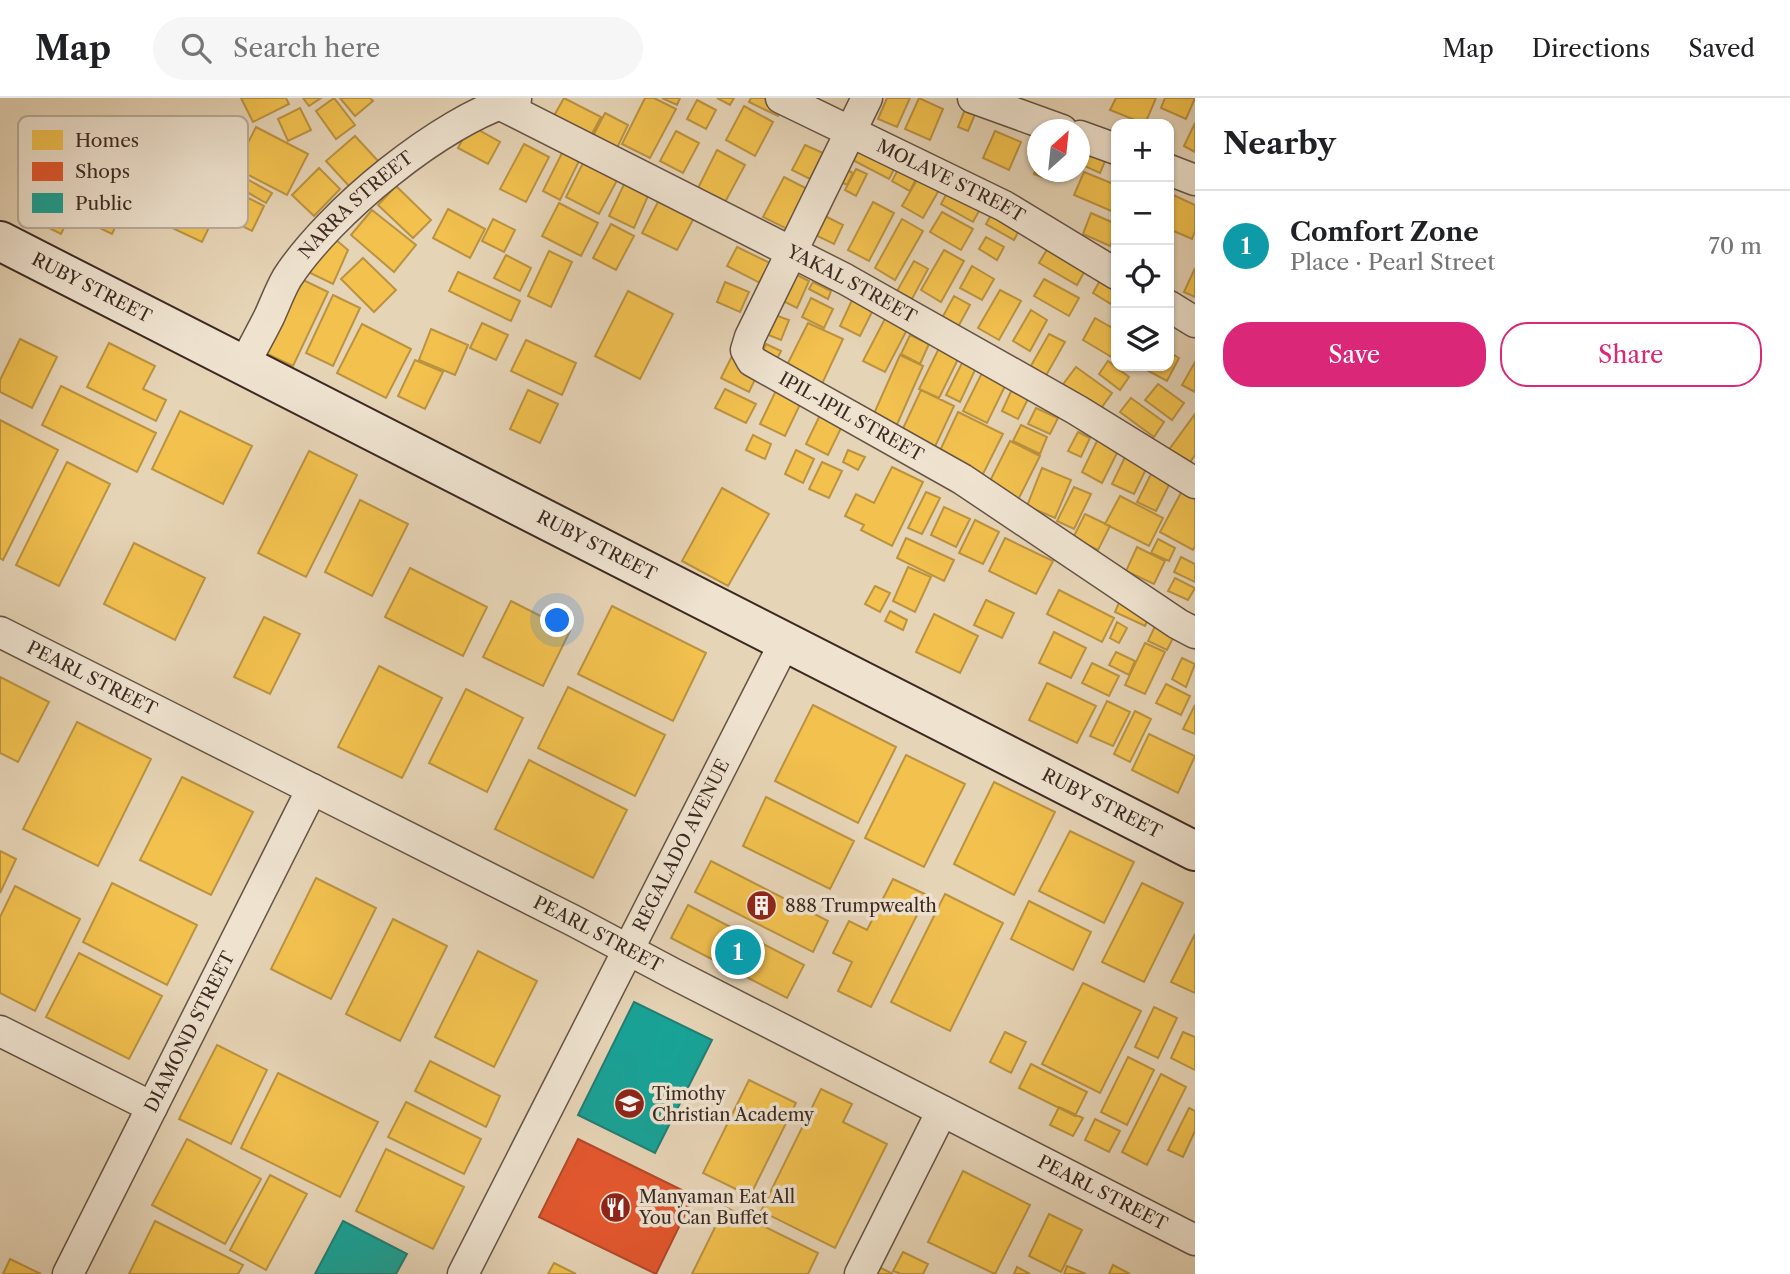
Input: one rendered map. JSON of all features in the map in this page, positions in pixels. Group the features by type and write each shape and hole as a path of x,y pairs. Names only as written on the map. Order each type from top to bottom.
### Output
{"street":[{"name":"MOLAVE STREET","path":"781,98 1004,206 1111,271"},
{"name":"IPIL-IPIL STREET","path":"867,98 750,337 746,350 752,360 962,479 1195,633"},
{"path":"972,98 1029,119"},
{"name":"YAKAL STREET","path":"510,101 845,279 1066,404 1195,483"},
{"name":"NARRA STREET","path":"244,365 287,279 318,239 403,161 473,116 510,101"},
{"path":"1090,140 1111,147"},
{"path":"1174,172 1195,180"},
{"name":"RUBY STREET","path":"0,241 1195,850"},
{"path":"1172,308 1195,322"},
{"name":"PEARL STREET","path":"0,632 1195,1240"},
{"name":"REGALADO AVENUE","path":"463,1274 785,642"},
{"name":"DIAMOND STREET","path":"68,1274 312,789"},
{"path":"0,1031 152,1107"},
{"path":"860,1274 942,1111"}],"building: Homes":[{"path":"241,98 286,98 289,104 253,122"},
{"path":"303,98 321,98 309,106"},
{"path":"334,98 355,125 336,139 316,111"},
{"path":"340,98 370,98 373,101 355,116"},
{"path":"564,98 601,117 588,141 551,121"},
{"path":"645,98 654,98 676,109 650,158 622,144"},
{"path":"662,98 680,98 677,105"},
{"path":"717,98 734,98 730,105"},
{"path":"751,98 770,98 784,105 778,116 749,102"},
{"path":"887,98 910,98 897,127 878,119"},
{"path":"919,98 943,109 930,140 905,129"},
{"path":"1116,98 1156,98 1147,119 1132,119 1110,110"},
{"path":"1165,98 1195,98 1186,119 1161,108"},
{"path":"697,100 716,110 706,129 687,119"},
{"path":"744,106 773,122 755,156 726,140"},
{"path":"966,107 976,112 968,131 958,127"},
{"path":"300,108 311,130 288,141 278,119"},
{"path":"605,113 628,125 617,148 593,136"},
{"path":"1195,123 1195,152 1184,146"},
{"path":"470,125 500,142 488,164 458,148"},
{"path":"256,127 308,154 287,195 248,175 248,143"},
{"path":"676,131 699,143 683,173 660,161"},
{"path":"995,131 1021,142 1009,170 983,158"},
{"path":"355,136 379,162 350,187 326,161"},
{"path":"855,137 899,160 889,179 845,156"},
{"path":"524,144 549,157 526,202 500,189"},
{"path":"805,145 823,153 810,179 792,170"},
{"path":"717,150 745,165 723,206 696,192"},
{"path":"563,151 580,159 560,200 543,191"},
{"path":"1090,152 1106,159 1100,173 1090,168"},
{"path":"587,155 621,173 599,214 566,197"},
{"path":"903,160 921,169 910,191 892,181"},
{"path":"838,165 853,173 847,185 831,177"},
{"path":"319,168 340,189 314,216 292,195"},
{"path":"856,169 867,174 856,196 845,190"},
{"path":"922,171 943,183 923,218 902,206"},
{"path":"1090,174 1111,183 1111,211 1074,195 1080,182 1090,182"},
{"path":"784,177 815,193 795,233 763,217"},
{"path":"627,178 651,189 634,228 609,216"},
{"path":"248,180 272,193 266,203 248,193"},
{"path":"953,182 985,200 973,222 941,204"},
{"path":"396,186 431,220 413,238 378,205"},
{"path":"1174,195 1195,205 1195,231 1192,239 1174,231"},
{"path":"248,198 264,206 252,231 246,228"},
{"path":"660,198 695,216 677,250 642,233"},
{"path":"873,202 894,213 869,261 848,250"},
{"path":"559,203 598,223 581,256 542,236"},
{"path":"996,206 1024,221 1014,240 986,224"},
{"path":"448,209 485,229 470,258 433,238"},
{"path":"372,210 416,245 394,272 351,235"},
{"path":"815,211 843,225 834,244 805,230"},
{"path":"942,212 973,229 961,250 930,232"},
{"path":"1091,213 1111,222 1110,246 1083,234"},
{"path":"493,219 515,230 504,252 482,241"},
{"path":"902,219 923,231 895,280 875,268"},
{"path":"611,224 634,236 616,270 593,258"},
{"path":"49,228 64,228 61,234"},
{"path":"100,228 115,228 112,234"},
{"path":"172,228 209,228 202,242"},
{"path":"986,237 1004,247 997,260 979,249"},
{"path":"335,239 348,250 333,284 304,270"},
{"path":"1049,246 1087,267 1077,285 1039,263"},
{"path":"737,247 774,265 764,285 727,266"},
{"path":"944,250 964,261 941,302 921,290"},
{"path":"549,251 572,262 551,307 528,296"},
{"path":"506,255 531,268 520,291 494,278"},
{"path":"363,258 396,290 374,312 341,279"},
{"path":"914,261 928,269 912,299 897,291"},
{"path":"972,266 994,279 982,300 960,288"},
{"path":"1195,268 1195,297 1184,292"},
{"path":"458,272 520,301 511,321 449,291"},
{"path":"791,272 809,281 797,308 779,299"},
{"path":"297,277 328,292 293,366 263,352"},
{"path":"1102,277 1111,282 1111,304 1093,293"},
{"path":"1044,279 1079,298 1069,316 1034,296"},
{"path":"725,282 749,292 740,312 717,302"},
{"path":"813,282 831,291 828,299 809,289"},
{"path":"1000,290 1021,301 999,340 978,328"},
{"path":"628,291 673,314 640,379 595,356"},
{"path":"333,295 360,308 333,366 306,353"},
{"path":"954,296 970,305 958,327 942,318"},
{"path":"811,298 833,309 824,328 802,317"},
{"path":"853,298 874,308 860,336 840,326"},
{"path":"1031,310 1047,320 1030,351 1013,341"},
{"path":"888,313 910,324 885,372 863,361"},
{"path":"775,315 789,320 781,340 766,334"},
{"path":"1095,318 1111,327 1111,357 1083,340"},
{"path":"482,323 508,335 496,360 470,348"},
{"path":"808,323 843,339 821,386 785,369"},
{"path":"362,324 411,349 386,398 337,373"},
{"path":"431,329 468,345 455,375 419,360"},
{"path":"1049,334 1065,342 1044,379 1028,371"},
{"path":"910,335 929,344 920,364 901,354"},
{"path":"20,339 57,357 32,408 0,392 0,380"},
{"path":"526,340 576,363 562,395 511,371"},
{"path":"942,342 962,351 939,398 919,389"},
{"path":"109,343 155,366 143,389 166,400 156,421 87,387"},
{"path":"766,344 781,351 776,361 761,354"},
{"path":"900,355 923,366 895,429 872,418"},
{"path":"1174,355 1179,358 1174,368"},
{"path":"732,356 760,369 749,392 721,378"},
{"path":"415,360 443,372 425,409 398,396"},
{"path":"963,361 976,368 960,402 946,395"},
{"path":"1108,361 1111,363 1111,371 1121,371 1129,377 1120,390 1099,374"},
{"path":"1195,362 1195,392 1182,385"},
{"path":"1076,367 1112,393 1097,414 1061,387"},
{"path":"983,371 1007,382 987,423 963,411"},
{"path":"1149,371 1172,371 1167,381"},
{"path":"780,382 805,394 785,436 760,424"},
{"path":"1158,384 1184,403 1172,420 1145,400"},
{"path":"61,386 156,433 137,472 42,425"},
{"path":"1013,387 1030,395 1018,419 1002,411"},
{"path":"725,389 756,404 746,423 715,408"},
{"path":"528,390 558,404 540,443 510,429"},
{"path":"921,390 954,406 932,453 899,437"},
{"path":"1131,398 1164,422 1154,437 1120,412"},
{"path":"1036,408 1058,418 1050,434 1028,424"},
{"path":"180,411 252,446 223,504 152,469"},
{"path":"958,412 1003,434 981,478 937,457"},
{"path":"821,413 843,424 828,455 806,444"},
{"path":"1195,414 1195,455 1188,465 1168,451"},
{"path":"0,420 58,450 3,560 0,558"},
{"path":"1021,425 1047,437 1040,454 1013,441"},
{"path":"1078,432 1090,438 1081,457 1068,451"},
{"path":"753,435 771,444 765,459 746,450"},
{"path":"1098,439 1119,449 1102,483 1082,472"},
{"path":"1010,441 1040,456 1018,500 988,485"},
{"path":"796,450 814,459 803,483 785,474"},
{"path":"848,450 865,457 858,470 843,462"},
{"path":"309,451 357,475 306,577 258,553"},
{"path":"1125,457 1147,467 1134,494 1112,484"},
{"path":"67,462 110,484 59,586 16,565"},
{"path":"822,462 842,471 829,498 809,489"},
{"path":"892,467 923,482 892,546 861,530 864,525 845,516 856,494 874,503"},
{"path":"1042,468 1071,480 1055,518 1027,506"},
{"path":"1152,472 1171,481 1156,511 1137,502"},
{"path":"1074,487 1091,494 1074,529 1057,521"},
{"path":"722,488 769,514 728,586 682,561"},
{"path":"1183,489 1195,496 1193,550 1160,532"},
{"path":"926,492 940,498 922,534 908,528"},
{"path":"1120,496 1163,518 1149,546 1105,524"},
{"path":"360,500 408,524 372,596 325,572"},
{"path":"944,507 970,519 956,547 931,535"},
{"path":"1085,514 1110,526 1098,550 1073,538"},
{"path":"975,520 999,532 983,564 959,553"},
{"path":"906,538 954,560 944,581 897,558"},
{"path":"1005,538 1053,561 1036,594 989,571"},
{"path":"1158,539 1175,548 1169,561 1151,553"},
{"path":"134,543 205,578 175,640 104,604"},
{"path":"1137,547 1165,561 1154,584 1126,571"},
{"path":"1181,557 1195,564 1195,582 1174,572"},
{"path":"908,567 931,577 915,612 893,601"},
{"path":"410,568 487,607 463,656 385,617"},
{"path":"1175,578 1195,588 1188,600 1168,591"},
{"path":"875,586 890,593 880,612 865,604"},
{"path":"1059,590 1114,618 1102,642 1047,614"},
{"path":"1121,598 1151,613 1145,626 1115,612"},
{"path":"986,600 1014,613 1002,638 974,625"},
{"path":"511,601 570,631 543,686 483,657"},
{"path":"612,606 706,653 673,721 578,674"},
{"path":"890,611 907,620 903,630 885,621"},
{"path":"934,614 978,636 960,673 916,652"},
{"path":"264,617 300,634 270,694 234,677"},
{"path":"1117,622 1127,628 1119,643 1110,638"},
{"path":"1156,624 1175,634 1167,650 1148,641"},
{"path":"1054,632 1086,648 1071,678 1039,663"},
{"path":"1145,643 1165,652 1145,694 1125,685"},
{"path":"1116,652 1135,661 1129,675 1109,665"},
{"path":"1182,658 1195,664 1186,687 1172,679"},
{"path":"1092,663 1119,676 1109,696 1082,683"},
{"path":"379,666 442,698 402,778 338,747"},
{"path":"0,677 49,702 18,762 0,753"},
{"path":"1047,683 1096,706 1077,743 1029,720"},
{"path":"1166,684 1190,696 1181,715 1156,703"},
{"path":"568,687 665,735 635,796 538,748"},
{"path":"466,689 523,718 487,792 429,763"},
{"path":"1107,701 1130,712 1113,746 1090,736"},
{"path":"813,705 896,747 858,823 775,781"},
{"path":"1195,705 1195,734 1183,729"},
{"path":"1135,711 1151,719 1130,762 1114,754"},
{"path":"77,722 151,759 98,866 23,829"},
{"path":"1149,734 1195,756 1178,793 1132,770"},
{"path":"906,755 965,784 924,867 865,838"},
{"path":"529,760 627,810 593,878 495,829"},
{"path":"182,777 253,812 211,895 140,860"},
{"path":"994,782 1055,812 1014,895 954,864"},
{"path":"766,797 854,841 830,889 743,846"},
{"path":"1070,831 1134,862 1104,923 1039,891"},
{"path":"0,851 16,859 0,893"},
{"name":"888 Trumpwealth","path":"711,861 828,921 813,952 695,892"},
{"path":"316,878 376,908 331,999 271,969"},
{"path":"893,879 927,895 871,1007 838,991 852,962 833,953 849,921 867,930"},
{"path":"112,883 197,925 167,985 83,942"},
{"path":"1142,883 1183,903 1144,982 1102,962"},
{"path":"15,886 80,919 35,1011 0,993 0,917"},
{"path":"945,894 1003,923 950,1031 891,1002"},
{"path":"1029,901 1091,932 1073,970 1011,939"},
{"path":"688,905 804,965 787,998 671,938"},
{"path":"393,919 447,946 400,1041 346,1014"},
{"path":"1195,934 1195,993 1171,982"},
{"path":"478,951 537,981 494,1067 435,1037"},
{"path":"79,953 162,996 129,1059 46,1017"},
{"path":"1083,983 1141,1011 1100,1093 1042,1064"},
{"path":"1154,1007 1177,1018 1158,1058 1135,1047"},
{"path":"1005,1032 1026,1042 1011,1073 990,1062"},
{"path":"1183,1032 1195,1037 1195,1070 1171,1058"},
{"path":"217,1045 267,1070 231,1144 179,1119"},
{"path":"1128,1057 1154,1070 1127,1125 1101,1112"},
{"path":"430,1061 500,1096 486,1127 415,1091"},
{"path":"1031,1064 1087,1092 1075,1116 1019,1088"},
{"path":"278,1073 378,1122 340,1197 241,1148"},
{"path":"1161,1074 1186,1087 1147,1165 1122,1152"},
{"path":"749,1080 796,1103 750,1196 703,1173"},
{"path":"821,1089 852,1104 843,1122 887,1144 835,1248 761,1211"},
{"path":"406,1102 481,1139 464,1174 388,1137"},
{"path":"1059,1107 1083,1118 1073,1136 1050,1125"},
{"path":"1189,1108 1195,1111 1195,1131 1183,1157 1168,1150"},
{"path":"1095,1119 1120,1131 1109,1152 1085,1140"},
{"path":"187,1139 261,1179 225,1244 152,1205"},
{"path":"386,1149 464,1187 433,1249 356,1211"},
{"path":"963,1171 1030,1205 995,1274 928,1242"},
{"path":"270,1175 307,1194 266,1270 230,1250"},
{"path":"725,1207 818,1253 808,1274 692,1274"},
{"path":"1049,1214 1082,1230 1061,1272 1029,1256"},
{"path":"155,1221 243,1265 238,1274 129,1274"},
{"path":"903,1252 928,1264 923,1274 901,1274 893,1271"},
{"path":"10,1259 41,1274 3,1274"},
{"path":"554,1263 576,1274 548,1274"},
{"path":"875,1265 893,1274 870,1274"},
{"path":"1113,1265 1130,1274 1109,1274"},
{"path":"1067,1266 1086,1274 1064,1274"},
{"path":"1017,1267 1030,1274 1014,1274"}],"building: Shops":[{"name":"Manyaman Eat All You Can Buffet","path":"578,1139 694,1196 656,1274 539,1217"}],"building: Public":[{"path":"634,1002 712,1040 655,1153 578,1115"},
{"path":"343,1221 407,1254 396,1274 315,1274"}],"place":[{"name":"888 Trumpwealth","path":"762,906"},
{"name":"Comfort Zone","path":"738,952"},
{"name":"Timothy Christian Academy","path":"629,1104"},
{"name":"Manyaman Eat All You Can Buffet","path":"616,1207"}]}
